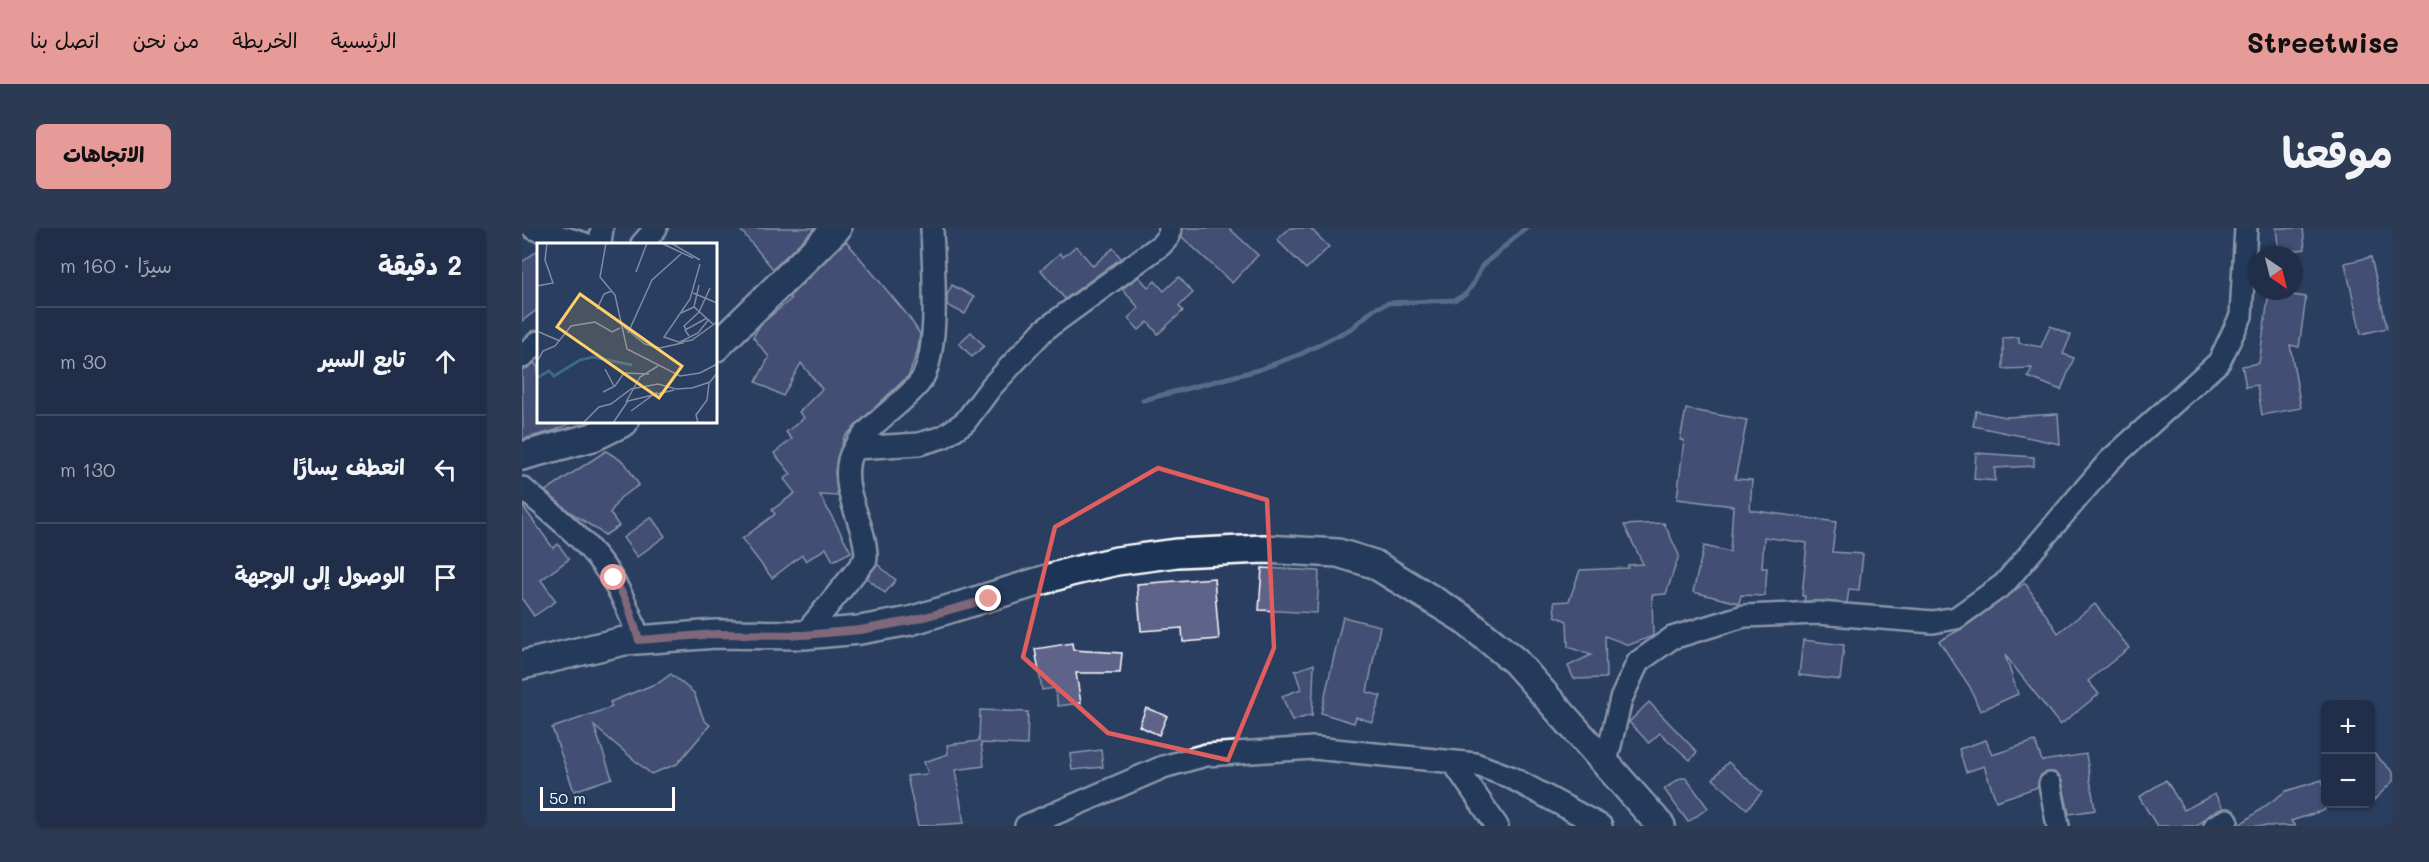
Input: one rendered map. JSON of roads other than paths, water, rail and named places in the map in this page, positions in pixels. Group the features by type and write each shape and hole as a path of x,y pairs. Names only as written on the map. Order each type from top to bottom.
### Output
{"main road":[{"path":"717,346 837,228"},
{"path":"522,456 593,437 622,423"},
{"path":"522,664 639,640 716,634 804,635 860,630 910,621 1070,572 1117,561 1177,553 1264,549 1338,553 1374,564 1462,618 1515,661 1661,826"}],"street":[{"path":"522,236 533,228 582,243"},
{"path":"600,243 602,228"},
{"path":"643,243 656,228"},
{"path":"804,635 866,559 866,548 852,507 848,481 849,459 878,422 922,380 929,363 933,329 932,228"},
{"path":"856,448 919,444 943,437 965,422 992,386 1044,330 1161,245 1169,237 1170,228"},
{"path":"1606,762 1621,699 1638,662 1672,638 1743,616 1818,613 1934,622 1956,618 2004,584 2109,461 2219,362 2241,316 2246,228"},
{"path":"522,357 537,343"},
{"path":"522,488 580,537 614,578 628,605 639,640"},
{"path":"1026,826 1163,767 1206,755 1314,748 1475,764 1510,777 1601,826"},
{"path":"1452,762 1497,826"},
{"path":"2050,784 2058,826"}],"waterway":[{"path":"1143,400 1258,370 1301,354 1352,328 1374,309 1388,303 1455,300 1466,294 1482,266 1526,228"}]}
